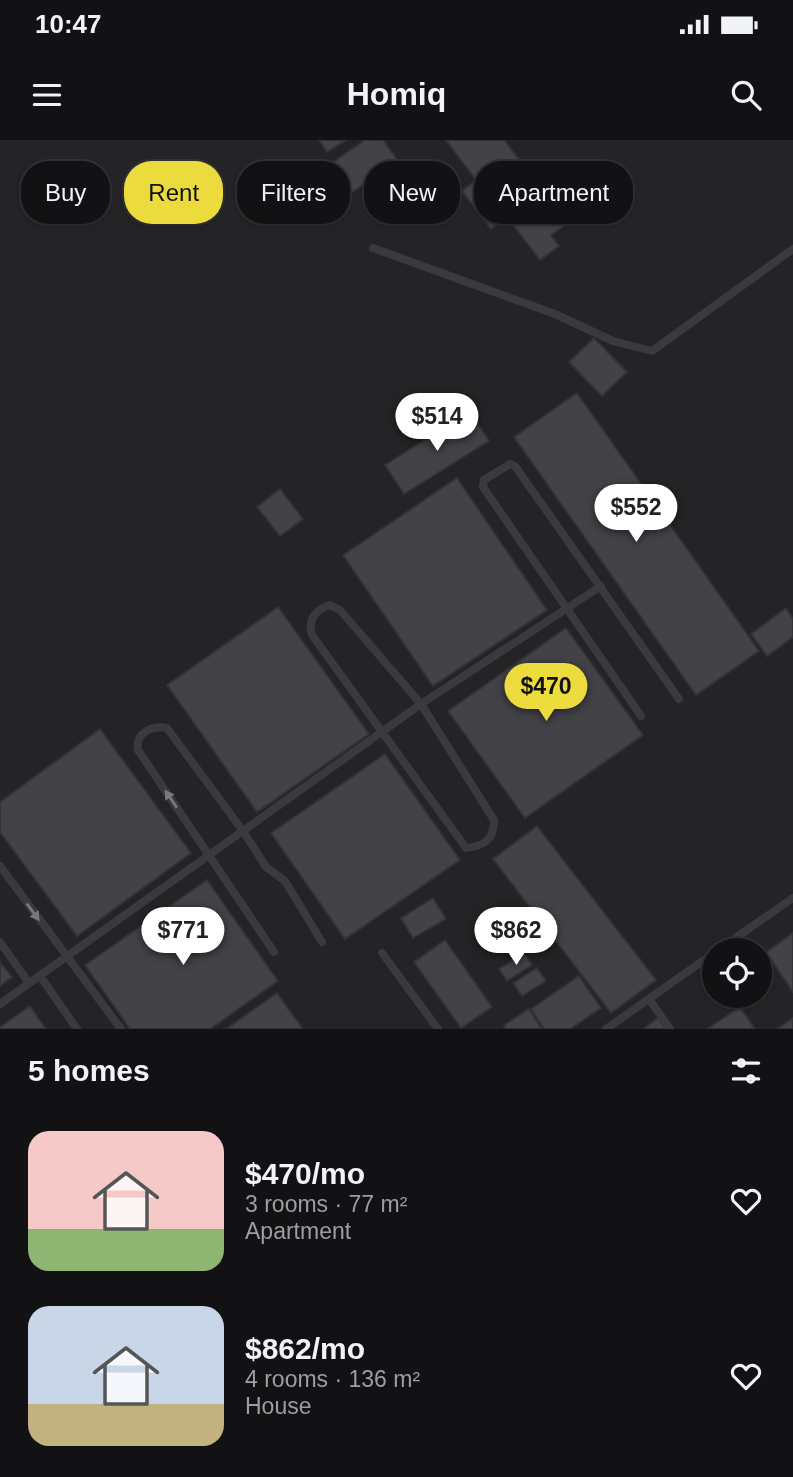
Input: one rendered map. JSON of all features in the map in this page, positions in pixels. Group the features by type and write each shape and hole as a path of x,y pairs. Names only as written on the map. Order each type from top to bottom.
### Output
{"lane":[{"path":"373,248 555,314 613,341 652,351 793,248"},
{"path":"640,716 483,487 484,480 510,464 515,466 679,699"},
{"path":"0,1004 383,731 601,586"},
{"path":"331,605 340,610 422,704 494,820 494,831 489,841 467,848 383,731 312,635 309,623 311,618 325,606 331,605"},
{"path":"274,952 138,750 136,742 140,735 154,727 167,728 243,831 266,867 285,881 322,942"},
{"path":"0,866 121,1029"},
{"path":"736,938 793,898"},
{"path":"0,942 29,983"},
{"path":"382,953 438,1029"},
{"path":"606,1029 702,962"},
{"path":"40,976 77,1029"},
{"path":"649,999 670,1029"}],"shaded area":[{"path":"0,140 793,140 793,1029 0,1029"}],"building":[{"path":"319,140 346,140 327,152"},
{"path":"365,140 383,140 398,161 364,161 364,184 350,194 350,161 335,161"},
{"path":"446,140 504,140 520,161 474,161 474,177"},
{"path":"474,182 474,207 462,191"},
{"path":"512,224 567,224 551,235 559,246 540,260"},
{"path":"594,338 627,372 602,396 569,362"},
{"path":"577,393 759,651 696,695 514,437"},
{"path":"470,411 489,441 404,494 385,465"},
{"path":"457,478 547,610 433,686 343,555"},
{"path":"280,489 303,519 280,536 257,507"},
{"path":"278,607 369,734 257,812 167,685"},
{"path":"786,608 793,619 793,637 767,656 751,634"},
{"path":"566,628 643,735 525,818 448,711"},
{"path":"100,729 191,853 77,936 0,832 0,802"},
{"path":"385,754 460,860 345,939 271,833"},
{"path":"537,826 656,980 611,1013 493,859"},
{"path":"207,880 278,981 210,1029 130,1029 85,965"},
{"path":"433,898 446,919 413,938 401,918"},
{"path":"793,933 793,992 772,961 772,948"},
{"path":"445,940 492,1007 461,1028 414,962"},
{"path":"524,953 532,965 507,981 499,969"},
{"path":"0,962 12,977 0,986"},
{"path":"537,968 546,981 522,996 513,983"},
{"path":"579,976 601,1008 570,1029 544,1029 531,1009"},
{"path":"277,993 303,1029 226,1029"},
{"path":"30,1006 46,1029 0,1029 0,1027"},
{"path":"741,1008 755,1029 707,1029"},
{"path":"529,1009 542,1029 506,1029 504,1025"},
{"path":"658,1018 666,1029 643,1029"},
{"path":"793,1018 793,1029 777,1029"}]}
